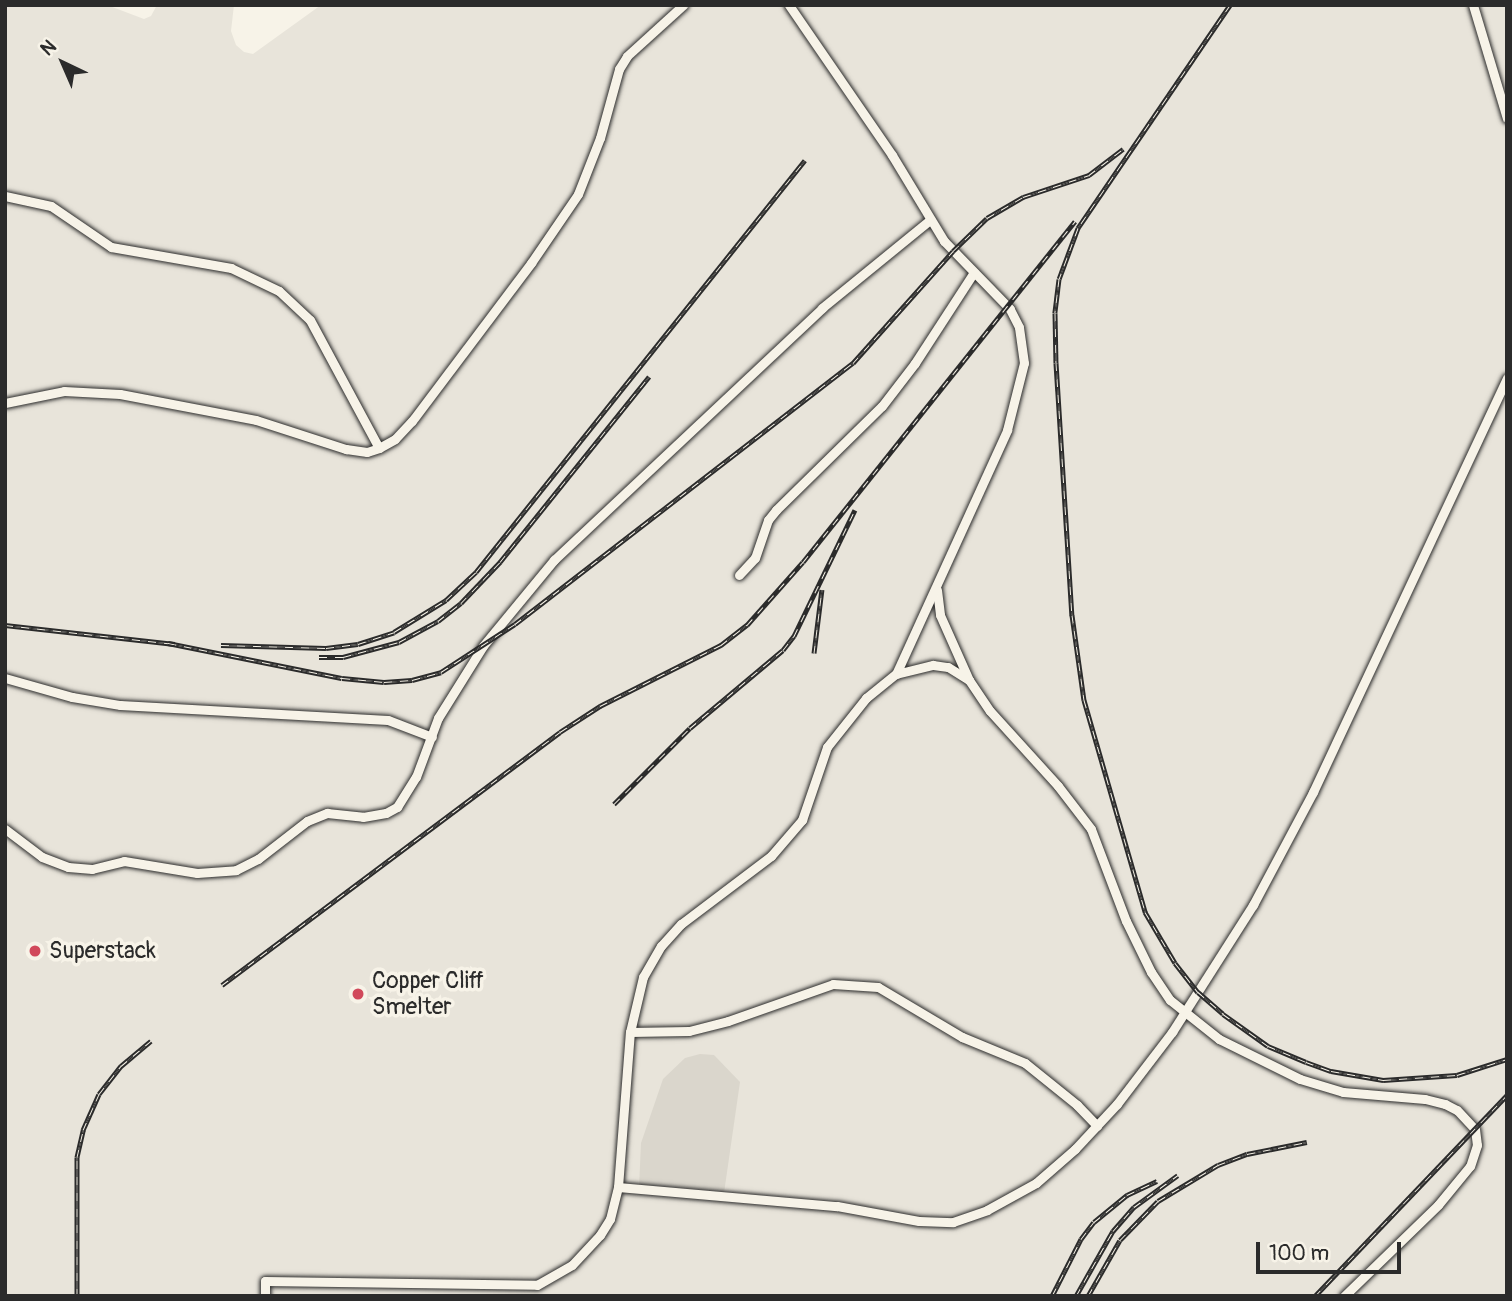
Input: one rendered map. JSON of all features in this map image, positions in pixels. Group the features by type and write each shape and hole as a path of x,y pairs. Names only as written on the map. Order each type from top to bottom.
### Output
{"street":[{"path":"5,402 64,391 120,394 256,420 346,449 367,452 396,439 531,263 578,194 600,138 619,69 627,56 683,5"},
{"path":"789,5 892,155 930,220 953,251 1010,309 1019,327 1024,363 1007,430 897,674"},
{"path":"1473,5 1507,118"},
{"path":"5,196 51,206 111,247 231,268 279,291 310,320 379,448"},
{"path":"5,829 42,857 68,867 92,869 124,861 197,873 236,870 258,859 307,821 327,813 363,817 387,813 397,807 416,777 438,718 482,646 554,560 822,308 930,220"},
{"path":"739,575 755,558 768,520 882,406 915,363 974,272"},
{"path":"618,1187 836,1206 919,1221 953,1222 987,1210 1037,1183 1097,1126 1155,1055 1185,1013 1253,905 1308,802 1507,378"},
{"path":"937,588 940,615 969,680 990,711 1058,786 1091,829 1126,921 1151,972 1170,1000 1243,1053 1300,1079 1343,1092 1425,1099 1445,1104 1457,1110 1475,1129 1476,1145 1470,1166 1438,1205 1345,1296"},
{"path":"265,1296 265,1282 537,1285 572,1265 600,1235 610,1219 618,1187 629,1031 643,977 661,946 681,924 791,836 802,820 827,747 866,698 897,674 933,665 948,667 969,680"},
{"path":"5,678 72,697 120,705 388,720 432,737"},
{"path":"629,1031 688,1031 728,1021 833,984 878,987 962,1037 1025,1063 1077,1105 1097,1126"}],"shaded area":[{"path":"5,5 107,5 144,19 151,16 157,5 234,5 231,31 236,45 244,52 253,54 321,5 1507,5 1507,1296 5,1296"},
{"path":"700,1054 714,1055 740,1082 724,1193 639,1188 641,1143 663,1079 685,1058"}],"railway":[{"path":"1230,5 1078,228 1059,279 1055,313 1056,363 1072,615 1084,700 1145,912 1175,963 1198,992 1223,1014 1268,1046 1306,1062 1331,1071 1383,1080 1457,1075 1507,1059"},
{"path":"168,643 342,678 384,682 412,680 441,672 515,624 853,363 953,251 987,218 1023,197 1089,175 1123,149"},
{"path":"221,645 326,648 358,644 394,632 446,600 476,572 805,160"},
{"path":"222,985 560,732 600,706 721,645 747,625 803,562 1075,221"},
{"path":"319,657 343,657 399,642 438,621 461,603 500,562 649,377"},
{"path":"614,804 690,728 783,650 794,636 855,510"},
{"path":"814,653 822,589"},
{"path":"5,625 175,644"},
{"path":"77,1296 77,1157 83,1130 99,1094 121,1066 151,1041"},
{"path":"1315,1296 1507,1095"},
{"path":"1088,1296 1120,1240 1158,1201 1218,1165 1247,1154 1307,1142"},
{"path":"1076,1296 1113,1231 1134,1207 1178,1175"},
{"path":"1052,1296 1081,1239 1094,1222 1127,1195 1157,1181"}],"place":[{"name":"Superstack","path":"35,951"},
{"name":"Copper Cliff Smelter","path":"358,994"}]}
